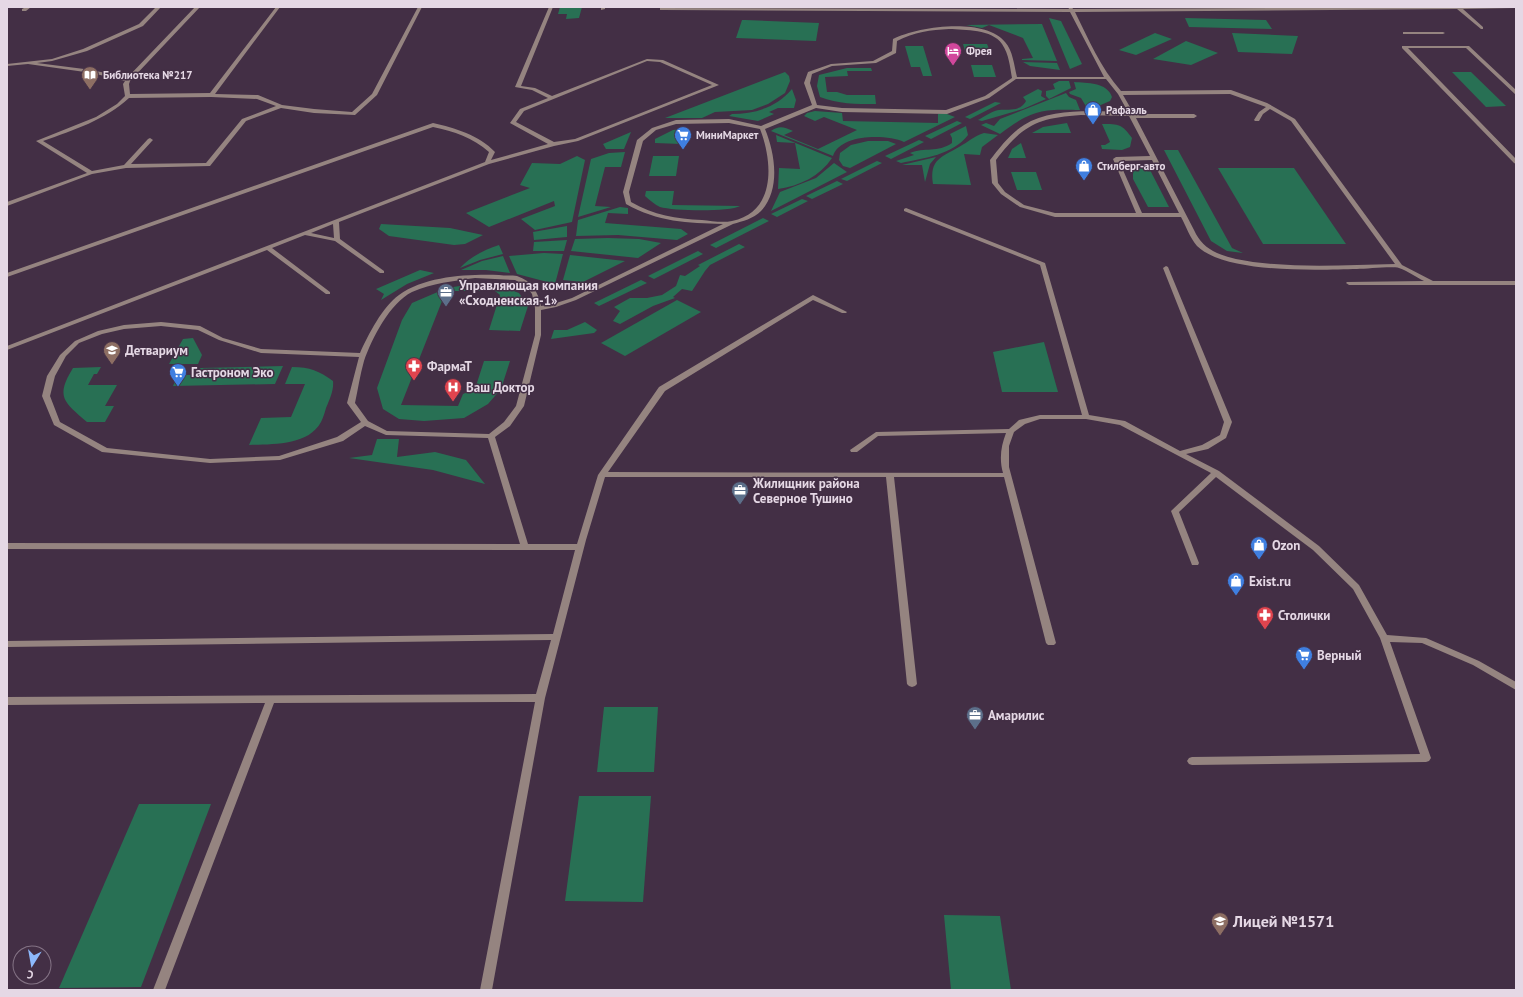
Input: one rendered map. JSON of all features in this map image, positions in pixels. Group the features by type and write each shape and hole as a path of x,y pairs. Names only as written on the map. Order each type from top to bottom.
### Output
{"lane":[{"path":"24,10 29,7"},
{"path":"8,66 52,60 85,50 141,25 159,7"},
{"path":"128,96 126,84 128,80 198,7"},
{"path":"211,95 278,7"},
{"path":"91,173 39,141 94,120 117,107 128,96 211,95 258,97 281,106 314,111 353,114 374,95 420,7"},
{"path":"550,97 533,89 518,88 551,7"},
{"path":"1458,7 1481,28"},
{"path":"662,9 1516,7"},
{"path":"1070,8 1107,78 1120,93 1200,245 1220,257 1249,264 1280,266 1400,266"},
{"path":"815,106 807,83 810,73 831,65 874,62 894,52 895,40 902,34 913,31 955,28 976,30 993,34 1002,40 1006,47 1015,78"},
{"path":"1410,39 1405,33 1443,33"},
{"path":"1414,43 1419,47"},
{"path":"1516,93 1467,47 1404,47 1516,162"},
{"path":"7,348 487,164 553,144 576,140 716,85 661,62 647,60 550,97 522,110 513,123 553,144"},
{"path":"30,64 98,71 128,80"},
{"path":"731,223 665,219 642,212 628,203 626,192 640,140 654,129 676,122 729,121 762,128 815,106 842,110 947,112 987,97 1015,78 1107,78"},
{"path":"1120,93 1231,92 1270,107 1293,120 1400,266 1432,283"},
{"path":"7,204 91,173 126,166 208,165 244,120 281,106"},
{"path":"1257,120 1261,113 1270,107"},
{"path":"1183,215 1055,215 1022,206 1003,193 995,183 992,160 1010,140 1033,122 1050,117 1131,115 1194,116"},
{"path":"7,274 433,125 453,128 485,145 492,152 487,164"},
{"path":"538,308 554,306 574,299 731,223 750,217 763,204 770,190 771,163 768,140 762,128"},
{"path":"126,166 150,140"},
{"path":"1140,215 1116,159 1154,158"},
{"path":"906,210 1043,264 1086,417"},
{"path":"336,222 337,240"},
{"path":"304,234 337,240 382,272"},
{"path":"268,248 328,293"},
{"path":"1166,268 1228,422 1223,436 1205,447 1181,454"},
{"path":"475,276 516,278 528,285 535,294 538,308 538,335 520,406 507,424 491,436 386,433 365,423 351,404 362,355 389,308 401,296 419,288 447,280 475,276"},
{"path":"1349,283 1516,283"},
{"path":"486,990 540,698 580,547 602,475 662,389 813,297 844,312"},
{"path":"362,355 261,351 221,339 200,328 161,324 124,327 100,332 77,342 63,355 51,376 46,396 57,423 104,450 210,461 280,458 340,439 365,423"},
{"path":"1051,643 1005,467 1005,446 1011,431 1022,422 1040,417 1086,417 1122,423 1216,473 1316,548 1356,587 1384,638 1426,758 1192,760"},
{"path":"854,450 876,434 1011,431"},
{"path":"491,436 525,547"},
{"path":"1195,563 1175,511 1216,473"},
{"path":"890,474 912,684"},
{"path":"602,475 1007,475"},
{"path":"7,546 580,547"},
{"path":"7,644 556,637"},
{"path":"1384,638 1423,640 1476,663 1516,686"},
{"path":"7,701 540,698"},
{"path":"159,990 271,699"}],"green space":[{"path":"560,7 582,7 579,18 566,19 567,14 558,14"},
{"path":"1049,18 1061,21 1082,64 1070,69"},
{"path":"1185,18 1266,20 1272,29 1189,27"},
{"path":"742,20 819,23 816,41 736,38"},
{"path":"1042,24 1057,61 1022,60 1033,58 1023,38 989,25 982,28 966,25"},
{"path":"1155,33 1172,39 1136,55 1119,50"},
{"path":"1232,33 1298,36 1292,54 1238,52"},
{"path":"1186,41 1218,53 1191,65 1153,59"},
{"path":"963,44 987,44 990,51 965,51"},
{"path":"905,46 923,46 932,76 923,76 920,67 911,67"},
{"path":"1023,62 1057,63 1060,70 1030,66"},
{"path":"971,65 992,65 996,77 974,77"},
{"path":"847,68 871,68 872,71 847,71 848,76 825,77 827,92 837,92 847,95 875,95 876,104 854,104 820,97 817,86 819,75"},
{"path":"785,72 789,76 790,81 785,93 768,104 752,110 715,112 702,118 665,118"},
{"path":"1452,72 1471,72 1506,106 1486,107"},
{"path":"1059,81 1069,81 1071,88 1049,99 1046,96 1046,91 1055,89 1053,84"},
{"path":"1074,82 1096,84 1106,88 1112,97 1110,101 1096,107 1087,108 1081,98 1070,94 1069,92 1076,89"},
{"path":"792,89 796,100 794,108 778,108 769,112 774,114 758,121 729,116 732,114 757,111 772,105"},
{"path":"1038,89 1042,91 1041,96 1046,99 1023,109 982,121 978,120 999,110 1021,107 1026,101 1023,97"},
{"path":"1066,93 1069,97 1076,100 1080,110 1056,110 1037,113 1021,120 1000,134 981,125 986,123 994,126 1000,119"},
{"path":"995,102 1001,103 970,119 965,117"},
{"path":"815,111 842,113 843,121 938,123 938,114 944,113 955,117 904,142 896,139 875,137 854,140 845,143 837,149 833,156 771,131 779,127 787,128 793,131 784,135 818,149 857,130 824,117 815,121 804,116 807,113"},
{"path":"957,121 962,123 931,139 925,136"},
{"path":"1067,123 1071,133 1032,133 1043,127"},
{"path":"1102,124 1112,124 1123,127 1132,138 1130,147 1122,150 1102,149 1101,145 1105,145 1110,142"},
{"path":"966,126 968,135 962,142 938,155 901,163 896,161 914,155 910,153 915,151 936,149 947,146 952,143 950,134"},
{"path":"683,129 681,144 655,143 655,139 673,130"},
{"path":"631,132 624,149 606,149 603,144"},
{"path":"984,133 998,135 982,147 980,155 964,154 971,185 933,184 933,169 938,160 974,137"},
{"path":"776,135 832,158 822,170 809,179 802,183 778,189 779,168 800,169 795,143 777,142"},
{"path":"919,140 924,142 891,159 885,156"},
{"path":"868,141 888,141 896,144 850,168 843,166 839,160 840,153 851,145"},
{"path":"1021,143 1026,158 1008,158 1012,149"},
{"path":"1164,150 1178,150 1232,248 1243,253 1227,251 1211,241"},
{"path":"625,152 621,167 605,167 595,206 611,207 578,217 591,159 609,153"},
{"path":"577,156 585,160 572,222 535,230 521,219 555,206 554,201 489,227 466,213 530,188 520,185 532,163 560,164"},
{"path":"653,156 679,156 676,176 649,176"},
{"path":"936,157 930,164 925,182 922,165 902,165"},
{"path":"877,161 882,163 847,181 841,179"},
{"path":"834,163 847,172 771,211 780,192 816,178"},
{"path":"1133,168 1149,168 1169,207 1148,207 1133,179"},
{"path":"1218,168 1294,168 1346,244 1263,244"},
{"path":"1011,172 1036,172 1042,190 1017,190"},
{"path":"837,181 843,184 812,199 806,196"},
{"path":"646,191 674,191 672,205 740,206 714,210 688,210 660,207 645,196"},
{"path":"802,199 808,201 777,217 771,214"},
{"path":"620,207 628,208 628,214 608,213 605,223 681,229 688,234 677,240 618,235 576,236 578,220"},
{"path":"763,218 769,221 716,248 710,245"},
{"path":"381,224 450,228 483,235 465,244 454,245 389,236 379,229"},
{"path":"567,226 567,237 534,240 533,232"},
{"path":"575,239 639,239 661,243 638,258 571,251"},
{"path":"567,240 564,251 533,251 534,242"},
{"path":"739,244 745,247 710,265 692,291 682,289 673,297 675,298 653,306 620,324 613,321 620,311 614,307 630,298 647,298 662,295 676,286 680,275 685,276 700,266 698,265"},
{"path":"499,245 503,254 480,260 460,268 468,260 478,254"},
{"path":"698,251 703,254 654,279 648,276"},
{"path":"544,253 563,254 555,284 517,274 509,256"},
{"path":"570,255 625,261 583,282 563,280"},
{"path":"503,256 510,273 486,270 461,270 482,261"},
{"path":"420,270 434,273 407,284 381,300 384,294 376,289"},
{"path":"641,280 647,283 599,306 594,303"},
{"path":"466,285 500,286 519,293 528,306 520,331 489,330 500,295 495,291 446,291 401,405 458,406 463,394 475,389 484,361 510,361 501,389 488,404 464,418 424,421 399,419 383,409 377,388 402,320 412,303 447,288"},
{"path":"677,300 701,312 625,356 601,343"},
{"path":"585,322 597,330 594,333 551,339 554,330 567,330"},
{"path":"193,338 202,355 198,364 169,364 183,339"},
{"path":"1044,342 1058,392 1002,392 993,352"},
{"path":"283,366 275,384 173,386 178,375 196,375 200,368"},
{"path":"101,367 97,374 94,374 88,385 117,385 105,406 114,406 105,422 87,422 68,404 63,393 64,386 73,368"},
{"path":"292,367 314,370 333,381 333,388 321,422 308,436 299,440 278,444 249,445 261,418 291,417 305,384 285,384"},
{"path":"377,439 399,439 397,457 435,452 466,460 485,484 433,470 349,458 372,455"},
{"path":"604,707 658,707 654,772 597,772"},
{"path":"579,796 651,796 643,902 565,901"},
{"path":"139,804 211,804 141,987 59,988"},
{"path":"944,915 1000,916 1011,990 951,990"}],"place":[{"name":"Фрея","path":"953,66"},
{"name":"Библиотека №217","path":"90,90"},
{"name":"Рафаэль","path":"1093,125"},
{"name":"МиниМаркет","path":"683,150"},
{"name":"Стилберг-авто","path":"1084,181"},
{"name":"Управляющая компания «Сходненская-1»","path":"446,307"},
{"name":"Детвариум","path":"112,365"},
{"name":"ФармаТ","path":"414,381"},
{"name":"Гастроном Эко","path":"178,387"},
{"name":"Ваш Доктор","path":"453,402"},
{"name":"Жилищник района Северное Тушино","path":"740,505"},
{"name":"Ozon","path":"1259,560"},
{"name":"Exist.ru","path":"1236,596"},
{"name":"Столички","path":"1265,630"},
{"name":"Верный","path":"1304,670"},
{"name":"Амарилис","path":"975,730"},
{"name":"Лицей №1571","path":"1220,936"}]}
